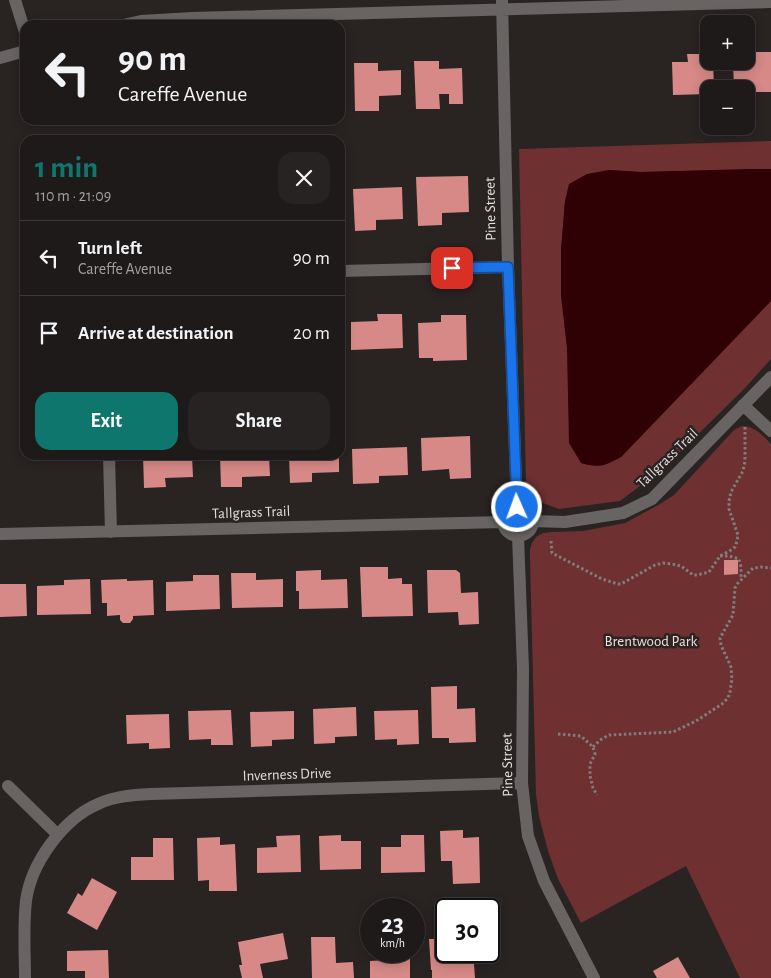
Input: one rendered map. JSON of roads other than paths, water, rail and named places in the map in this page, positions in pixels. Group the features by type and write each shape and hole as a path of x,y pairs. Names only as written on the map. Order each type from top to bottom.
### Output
{"street":[{"path":"15,0 21,20"},
{"path":"158,20 502,5 771,2"},
{"name":"Pine Street","path":"502,5 508,267 517,507"},
{"path":"0,58 20,52"},
{"path":"345,271 508,267"},
{"name":"Tallgrass Trail","path":"532,521 564,522 623,513 652,499 771,377"},
{"path":"743,406 771,431"},
{"path":"109,460 111,532"},
{"path":"517,507 526,509 532,517 532,521 529,531 518,536 506,532 503,517 508,510 517,507"},
{"name":"Tallgrass Trail","path":"0,534 503,522"},
{"name":"Pine Street","path":"518,536 523,669 522,783 528,836 544,881 594,978"},
{"name":"Inverness Drive","path":"25,978 24,930 26,900 32,876 45,850 60,832 80,814 98,804 124,796 151,794 522,783"},
{"path":"8,786 60,832"}],"park label":[{"name":"Brentwood Park","path":"651,641"}]}
